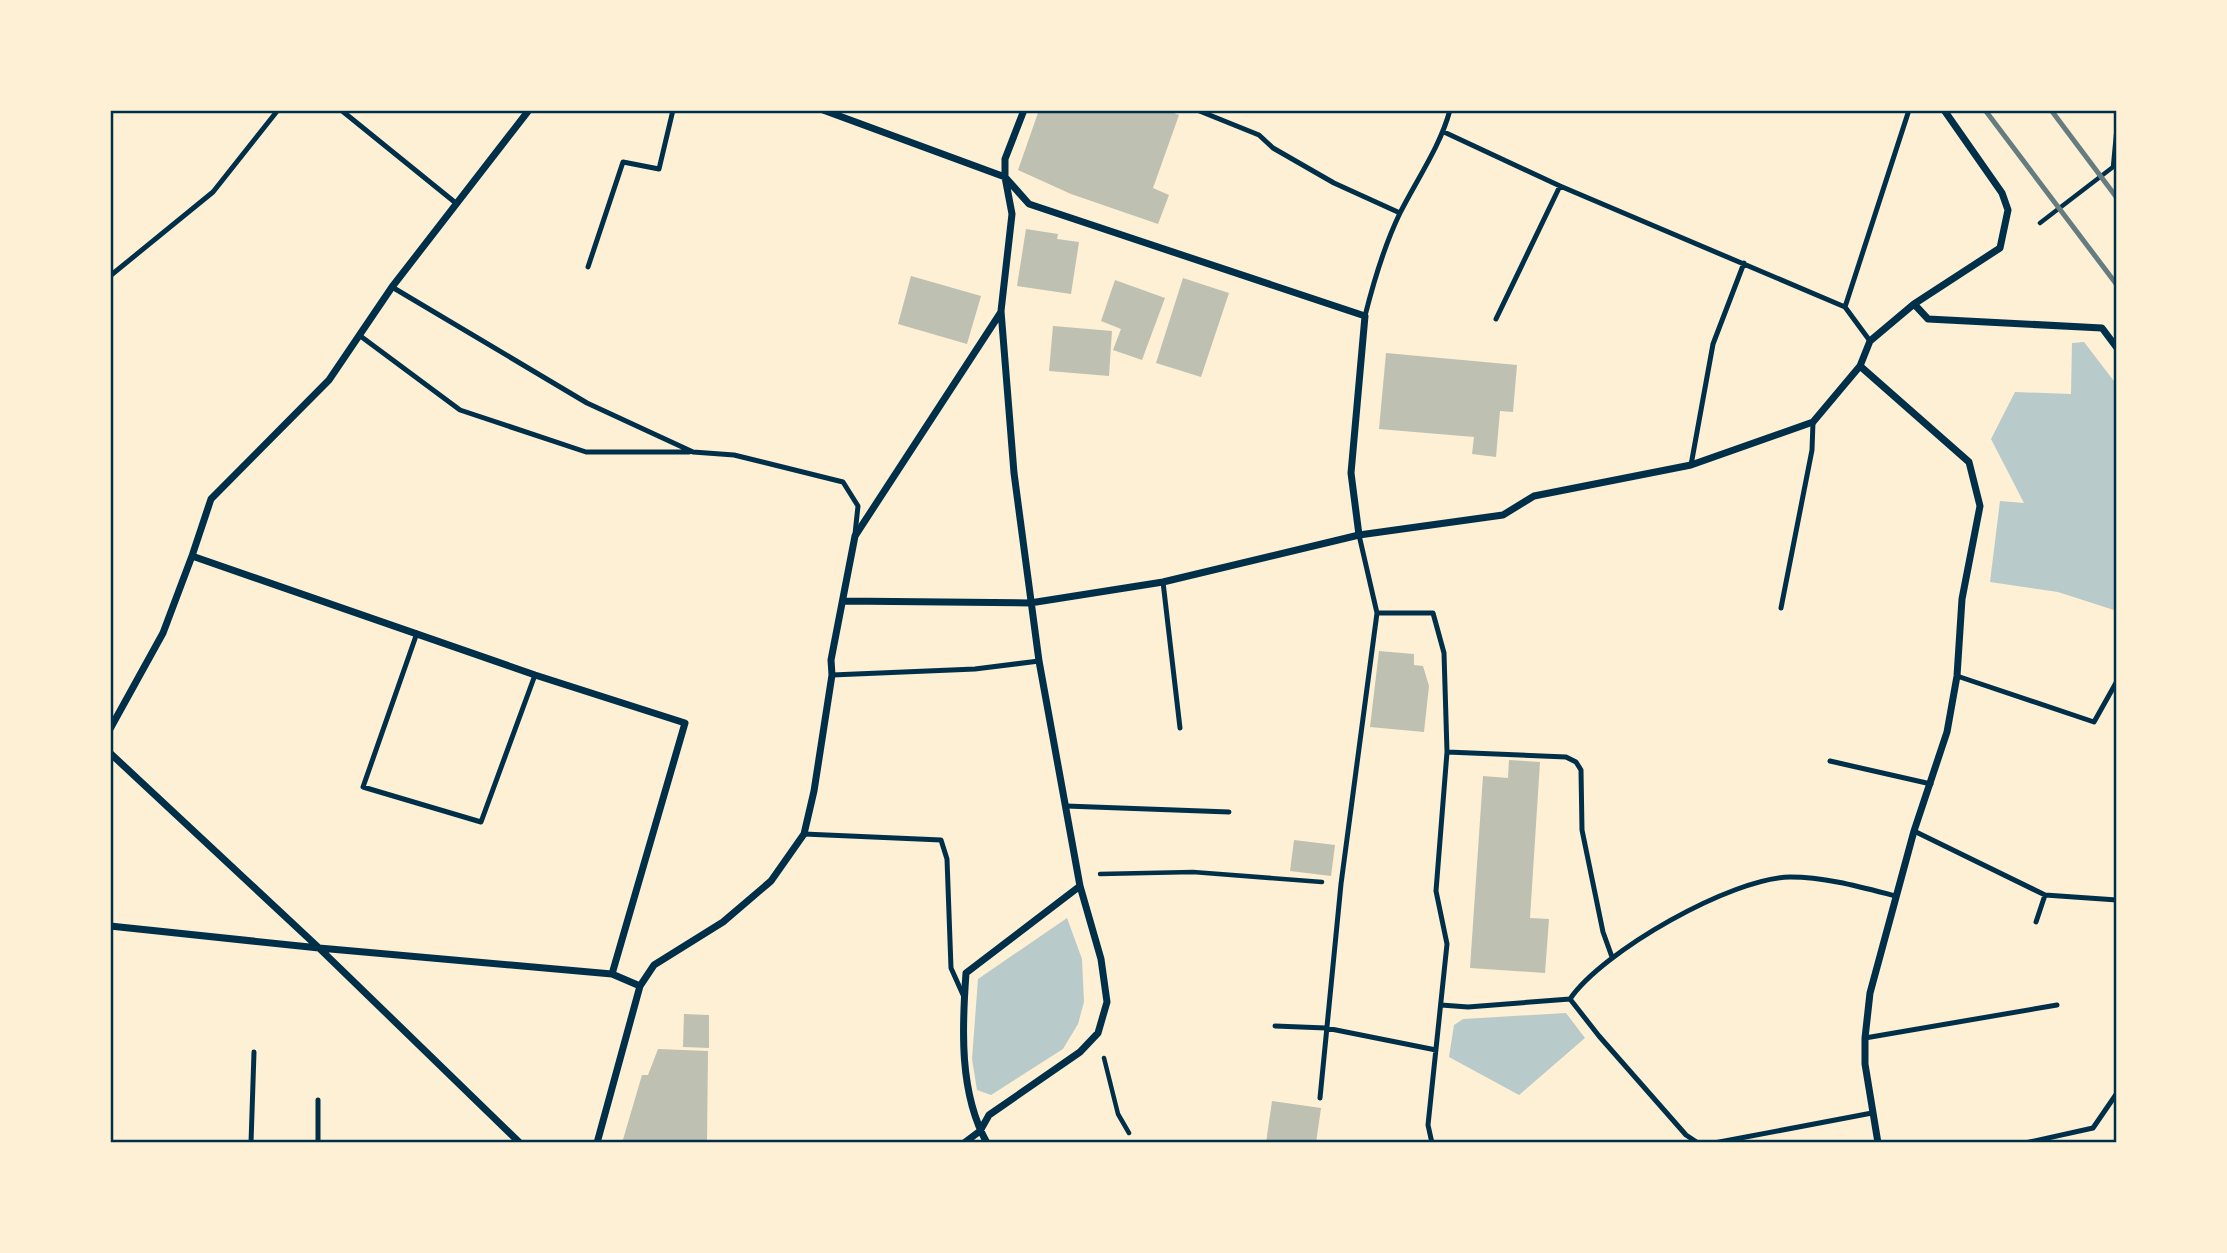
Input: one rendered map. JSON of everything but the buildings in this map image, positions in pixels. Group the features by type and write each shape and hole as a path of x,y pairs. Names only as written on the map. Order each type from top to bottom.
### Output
{"street":[{"path":"110,729 163,633 211,499 329,380 392,287 529,110"},
{"path":"823,110 1005,177 1029,204 1365,316 1351,473 1359,536"},
{"path":"964,1143 980,1131 989,1115 1080,1052 1098,1033 1107,1002 1101,958 1080,886 1039,661 1014,473 1001,311 1012,214 1005,177 1005,159 1024,110"},
{"path":"843,601 1030,603 1163,582 1359,536 1503,515 1534,496 1691,465 1813,422 1860,366 1870,341 1913,304 2000,248 2008,211 2003,193 1944,110"},
{"path":"1913,304 1928,319 2102,328 2117,348"},
{"path":"597,1143 640,986 654,965 723,922 771,881 804,834 814,792 832,675 831,660 855,536 1001,311"},
{"path":"1860,366 1969,462 1980,506 1962,598 1957,676 1947,732 1914,831 1870,993 1865,1064 1878,1143"},
{"path":"192,556 535,675 685,723 612,974"},
{"path":"110,753 319,948 520,1143"},
{"path":"987,1143 980,1131 965,1068 966,973 1080,886"},
{"path":"110,926 612,974 640,986"}],"lane":[{"path":"110,275 214,192 278,110"},
{"path":"341,110 457,204"},
{"path":"588,267 623,162 659,169 673,110"},
{"path":"1197,110 1259,135 1273,148 1334,183 1400,213"},
{"path":"1365,316 1381,256 1400,213 1444,132 1450,110"},
{"path":"1845,307 1909,110"},
{"path":"1444,132 1560,186 1845,307 1870,341"},
{"path":"1496,319 1560,186"},
{"path":"1691,465 1713,344 1744,263"},
{"path":"392,287 587,403 693,452"},
{"path":"359,335 460,410 586,452 693,452 734,455 843,482 858,506 855,536"},
{"path":"1781,608 1812,450 1813,422"},
{"path":"1320,1098 1341,884 1377,613 1359,536"},
{"path":"1163,582 1180,728"},
{"path":"1377,613 1433,613 1444,653 1447,752 1436,891 1447,944 1428,1125 1432,1143"},
{"path":"417,633 363,787 481,822 535,675"},
{"path":"832,675 975,669 1039,661"},
{"path":"1957,676 2094,722 2117,681"},
{"path":"1447,752 1566,757 1576,762 1581,770 1582,780 1582,830 1602,932 1612,957"},
{"path":"1830,761 1931,784"},
{"path":"1066,806 1229,812"},
{"path":"1914,831 2045,895 2117,900"},
{"path":"804,834 941,840 947,859 951,968 965,997"},
{"path":"1570,999 1581,983 1612,957 1702,903 1746,884 1789,877 1838,881 1896,896"},
{"path":"2036,922 2045,895"},
{"path":"1441,1005 1468,1007 1570,999"},
{"path":"1570,999 1686,1135 1698,1143"},
{"path":"1865,1038 2057,1005"},
{"path":"1275,1026 1326,1028 1436,1050"},
{"path":"251,1143 254,1052"},
{"path":"2025,1143 2093,1128 2117,1093"},
{"path":"318,1100 318,1143"},
{"path":"1714,1143 1872,1113"}],"path":[{"path":"2040,223 2113,167 2117,125"},
{"path":"1078,874 1193,872 1341,884"},
{"path":"1098,1033 1118,1114 1129,1133"}],"shaded area":[{"path":"2084,342 2117,385 2117,611 2058,592 1990,582 2000,501 2024,503 1991,439 2015,392 2071,394 2072,343"},
{"path":"1067,918 1082,959 1084,1002 1078,1024 1063,1049 991,1095 977,1090 972,1059 978,979"},
{"path":"1566,1013 1585,1038 1519,1095 1449,1057 1454,1025 1463,1019"}],"railway":[{"path":"1985,110 2117,285"},
{"path":"2051,110 2117,198"}]}
